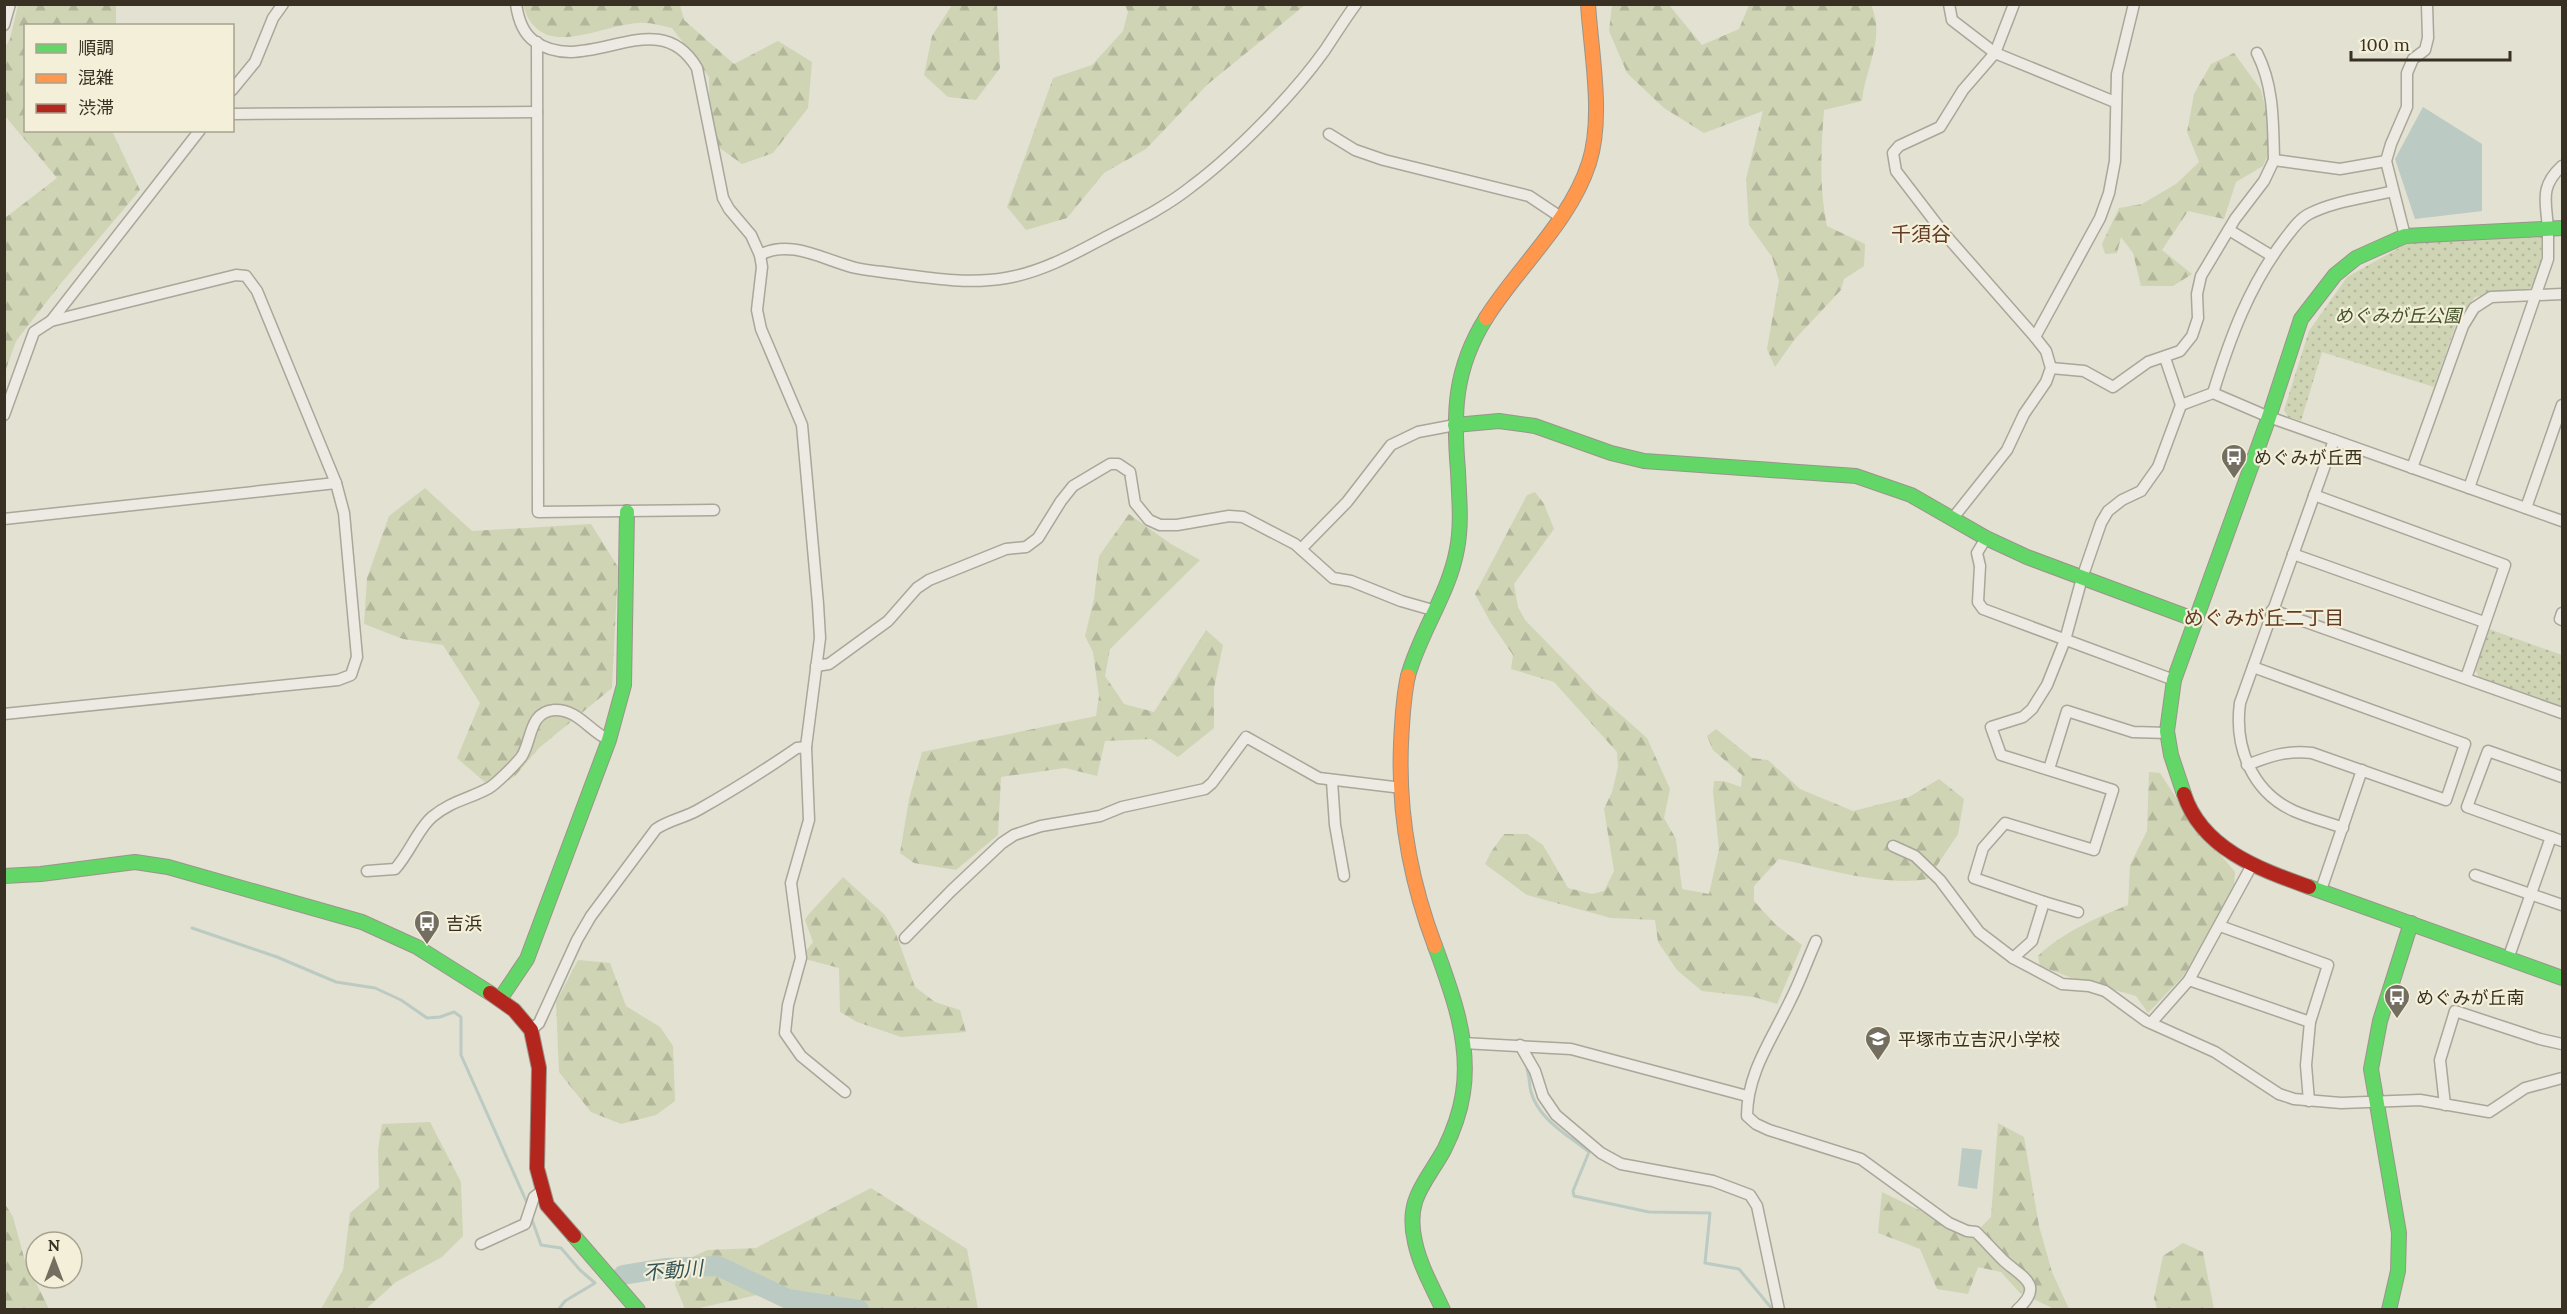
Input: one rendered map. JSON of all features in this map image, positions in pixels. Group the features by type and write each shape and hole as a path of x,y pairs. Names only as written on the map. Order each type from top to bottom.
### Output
{"street":[{"path":"4,25 10,4"},
{"path":"234,88 255,62 273,18 283,4"},
{"path":"516,4 521,23 528,36 550,49 573,49 630,30 653,29 669,33 690,51 697,68 723,198 729,209 751,235 760,255 757,310 761,329 802,425 820,638 806,747 809,820 791,883 801,958 788,1005 785,1033 801,1056 845,1092"},
{"path":"760,255 770,249 785,249 809,252 855,268 975,280 1022,275 1052,265 1150,214 1190,188 1216,167 1282,100 1324,51 1356,4"},
{"path":"1443,1310 1416,1247 1412,1230 1412,1204 1422,1180 1441,1154 1451,1134 1461,1106 1465,1073 1460,1019 1415,888 1401,817 1407,681 1454,566 1459,536 1455,403 1465,357 1482,325 1577,188 1590,161 1593,110 1588,4"},
{"path":"1949,4 1952,20 1995,53 2115,102"},
{"path":"1953,518 2007,450 2024,414 2046,382 2051,368 2046,351 2035,337 1942,231 1896,171 1893,164 1893,153 1899,146 1940,127 1963,90 1995,53 2014,4"},
{"path":"2035,337 2100,218 2109,193 2115,161 2117,74 2134,4"},
{"path":"2404,236 2386,161 2407,107 2408,73 2413,59 2425,50 2428,38 2427,4"},
{"path":"537,42 538,512 714,510"},
{"path":"2051,368 2084,371 2113,387 2148,362 2180,351 2192,336 2198,318 2197,294 2201,276 2229,230 2264,181 2274,160 2270,93 2266,70 2257,53"},
{"path":"234,114 537,112"},
{"path":"51,321 198,132"},
{"path":"1329,134 1355,150 1384,160 1530,196 1559,216"},
{"path":"2274,160 2340,169 2386,161"},
{"path":"2469,488 2548,259 2548,229 2544,203 2548,186 2562,166"},
{"path":"2213,393 2231,335 2247,299 2272,256 2306,215 2323,208 2393,191"},
{"path":"2562,228 2404,236 2356,258 2335,275 2314,300 2301,319 2269,417 2174,680 2169,707 2168,733 2175,772 2187,806 2202,827 2227,851 2252,865 2562,978"},
{"path":"2229,230 2272,256"},
{"path":"4,415 34,332 51,321 236,275 246,276 257,291 336,483 344,513 357,657 351,675 338,680 4,714"},
{"path":"2412,468 2463,326 2474,308 2491,297 2562,294"},
{"path":"2078,912 1974,878 1983,848 2005,823 2094,850 2113,790 2001,755 1991,727 2023,717 2047,685 2065,640 2082,578 2101,523 2108,511 2121,500 2141,491 2158,467 2181,405 2165,358"},
{"path":"2181,405 2213,393 2269,417 2562,520"},
{"path":"2526,508 2562,405"},
{"path":"1301,549 1347,502 1391,445 1418,432 1455,425 1499,421 1535,426 1611,453 1644,460 1856,476 1911,495 1986,538 2082,578 2196,620"},
{"path":"2334,440 2240,703 2237,724 2240,746 2256,780 2294,811 2343,828"},
{"path":"816,666 829,664 888,621 917,588 930,580 1006,549 1026,547 1038,538 1073,486 1110,464 1118,464 1130,472 1135,503 1149,520 1160,525 1177,525 1229,516 1243,517 1301,549 1333,578 1351,581 1401,601 1436,611"},
{"path":"4,519 336,483"},
{"path":"2314,495 2505,565 2466,678"},
{"path":"500,999 527,959 609,740 624,685 627,512"},
{"path":"1986,538 1977,553 1980,566 1978,602 1983,609 2174,680"},
{"path":"2293,554 2484,622"},
{"path":"2272,610 2562,712"},
{"path":"2562,613 2560,619 2562,620"},
{"path":"2247,765 2276,753 2293,751 2312,753 2446,800 2465,744 2253,667"},
{"path":"367,871 395,869 406,857 429,819 447,804 490,788 522,756 535,720 545,712 554,710 568,712 582,719 596,734 609,740"},
{"path":"2049,769 2067,711 2133,732 2168,733"},
{"path":"905,939 951,891 1002,843 1014,835 1041,826 1100,816 1122,807 1205,789 1246,737 1306,772 1332,781 1402,788"},
{"path":"531,1030 539,1023 577,940 591,916 656,829 669,820 694,812 728,794 797,748 806,747"},
{"path":"2508,959 2530,894 2557,839 2467,807 2488,751 2562,777"},
{"path":"2321,890 2362,770"},
{"path":"1332,781 1335,825 1344,876"},
{"path":"1893,846 1916,856 1940,880 1978,932 2013,958 2062,984 2089,986 2105,991 2151,1023 2215,1052 2279,1094 2309,1101 2341,1103 2420,1100 2489,1112 2525,1088 2562,1078"},
{"path":"4,876 41,874 135,862 168,867 362,922 417,947 500,999 514,1010 531,1030 539,1068 537,1168 547,1205 638,1310"},
{"path":"2151,1023 2188,980 2252,865"},
{"path":"2475,875 2562,905"},
{"path":"2013,958 2032,941 2044,902"},
{"path":"2389,1310 2398,1270 2399,1233 2371,1069 2374,1046 2390,986 2411,923"},
{"path":"2220,926 2328,965 2310,1022 2306,1065 2309,1101"},
{"path":"1816,942 1791,1001 1760,1059 1747,1096 1747,1116 1756,1124 1861,1159 1949,1223 1967,1231 1976,1232 2004,1261 2028,1279 2031,1287 2030,1295 2017,1310"},
{"path":"2188,980 2310,1022"},
{"path":"2445,1105 2440,1060 2443,1043 2455,1011 2562,1044"},
{"path":"1463,1043 1571,1049 1747,1096"},
{"path":"1520,1045 1535,1071 1543,1096 1556,1115 1600,1153 1621,1164 1713,1181 1750,1195 1757,1206 1779,1310"},
{"path":"481,1244 525,1224 534,1197 542,1191"}],"green space":[{"path":"18,5 116,5 116,24 24,24 24,132 112,132 140,190 62,282 16,341 5,372 5,218 57,178 5,116 5,47 10,39"},
{"path":"523,5 680,5 684,20 734,64 778,41 812,62 808,108 773,153 742,164 710,141 709,77 672,28 639,23 556,37 543,33 531,23"},
{"path":"952,5 997,5 1000,68 976,100 948,97 924,75 932,36"},
{"path":"1125,5 1305,5 1208,84 1146,149 1104,173 1067,218 1026,230 1007,207 1053,78 1092,65 1123,31 1128,12"},
{"path":"1612,5 1669,5 1702,45 1739,29 1749,5 1871,5 1875,17 1876,41 1862,101 1824,110 1822,154 1822,183 1827,226 1865,244 1864,266 1844,279 1841,290 1795,339 1775,367 1767,349 1779,281 1772,257 1749,225 1746,179 1763,111 1704,133 1664,108 1627,73 1609,31"},
{"path":"2234,53 2261,90 2274,143 2263,166 2236,182 2224,219 2188,211 2162,250 2192,274 2173,286 2141,286 2133,253 2121,237 2117,253 2105,254 2102,244 2119,208 2142,204 2176,184 2199,162 2187,132 2194,94 2211,64"},
{"name":"めぐみが丘公園","path":"2542,235 2541,270 2531,288 2475,297 2457,321 2434,387 2322,352 2301,421 2288,417 2284,410 2309,331 2347,277 2408,243"},
{"path":"425,488 472,531 591,524 618,567 612,688 539,748 515,776 494,790 457,758 480,703 443,645 403,639 364,624 367,578 389,516"},
{"path":"1535,492 1544,504 1554,529 1514,584 1518,607 1525,620 1596,693 1647,738 1670,789 1664,818 1676,839 1682,889 1709,894 1719,849 1713,792 1714,781 1724,781 1741,787 1742,775 1713,750 1707,736 1716,729 1752,758 1768,760 1800,789 1853,811 1909,797 1939,779 1964,799 1958,834 1928,879 1892,881 1873,879 1779,859 1754,886 1754,901 1776,925 1802,945 1777,1004 1754,997 1702,991 1677,970 1658,942 1655,920 1611,918 1527,895 1485,864 1504,834 1527,834 1543,845 1568,888 1592,894 1604,891 1614,871 1604,809 1612,792 1618,767 1617,752 1554,682 1511,669 1513,655 1475,594 1527,495"},
{"path":"1129,514 1171,544 1200,560 1110,649 1105,676 1124,704 1154,712 1206,630 1223,645 1214,688 1214,728 1178,757 1151,739 1105,741 1097,776 1065,768 1001,777 998,835 956,870 914,863 900,853 909,799 922,752 1096,716 1099,696 1093,652 1085,636 1094,599 1099,556"},
{"path":"2489,629 2562,655 2562,707 2479,677 2475,670"},
{"path":"2149,772 2160,773 2188,816 2235,872 2234,889 2185,974 2148,1013 2136,996 2072,978 2040,966 2038,956 2069,933 2128,905 2130,865 2147,831"},
{"path":"843,877 885,915 896,934 915,987 935,1002 960,1010 966,1032 901,1037 857,1022 840,1012 839,968 801,958 813,942 805,920"},
{"path":"578,960 610,963 626,1006 660,1027 673,1046 675,1101 656,1115 621,1124 591,1112 559,1072 556,1002"},
{"path":"430,1122 461,1182 463,1236 442,1257 396,1282 366,1309 321,1309 343,1270 350,1213 379,1188 378,1150 382,1124"},
{"path":"1998,1123 2024,1137 2039,1226 2052,1272 2069,1309 2054,1309 2019,1292 2001,1272 1978,1267 1968,1294 1937,1289 1920,1249 1878,1233 1882,1192 1972,1236 1991,1217"},
{"path":"871,1188 967,1249 978,1309 796,1309 757,1295 695,1309 685,1309 675,1285 680,1263 707,1250 756,1248"},
{"path":"5,1204 13,1217 24,1257 24,1290 40,1290 49,1309 5,1309"},
{"path":"2183,1243 2203,1252 2214,1309 2157,1309 2154,1298 2163,1256"}],"shaded area":[{"path":"2423,107 2482,144 2482,211 2415,219 2395,159"},
{"path":"1962,1148 1982,1150 1977,1189 1958,1186"}],"waterway":[{"path":"192,928 277,957 336,982 375,988 401,1000 427,1018 440,1017 454,1012 461,1017 461,1055 528,1205"},
{"path":"1527,1069 1531,1092 1540,1111 1555,1126 1589,1152 1573,1191 1574,1196 1649,1212 1710,1213 1705,1263 1739,1269 1773,1310"},
{"path":"531,1217 541,1245 561,1248 595,1283 565,1301 558,1310"},
{"name":"不動川","path":"623,1275 665,1268 718,1266 788,1299 859,1310"}],"traffic: fast":[{"path":"2184,794 2171,755 2167,731 2174,680 2269,417 2301,319 2335,275 2356,258 2405,236 2562,228"},
{"path":"1408,676 1448,582 1457,549 1460,520 1456,430 1458,392 1467,355 1486,318"},
{"path":"1455,425 1499,421 1535,426 1611,453 1644,461 1856,476 1911,495 1986,538 2027,557 2196,620"},
{"path":"500,999 527,959 609,740 624,685 627,512"},
{"path":"4,876 41,874 135,862 168,867 362,922 417,947 490,993"},
{"path":"2309,887 2562,978"},
{"path":"2389,1310 2398,1271 2399,1233 2371,1069 2380,1021 2411,923"},
{"path":"1435,946 1458,1018 1465,1074 1462,1100 1456,1122 1444,1150 1419,1193 1413,1214 1413,1227 1420,1260 1443,1310"},
{"path":"574,1236 638,1310"}],"traffic: slow":[{"path":"1486,318 1556,225 1580,185 1589,163 1596,126 1596,105 1588,4"},
{"path":"1408,676 1401,744 1404,822 1412,872 1435,946"}],"traffic: jam":[{"path":"2184,794 2192,813 2218,843 2252,864 2309,887"},
{"path":"490,993 514,1010 531,1030 539,1068 537,1168 547,1205 574,1236"}],"place":[{"name":"めぐみが丘西","path":"2234,480"},
{"name":"吉浜","path":"427,946"},
{"name":"めぐみが丘南","path":"2397,1020"},
{"name":"平塚市立吉沢小学校","path":"1878,1062"}],"district":[{"name":"千須谷","path":"1921,233"},
{"name":"めぐみが丘二丁目","path":"2264,617"}]}
